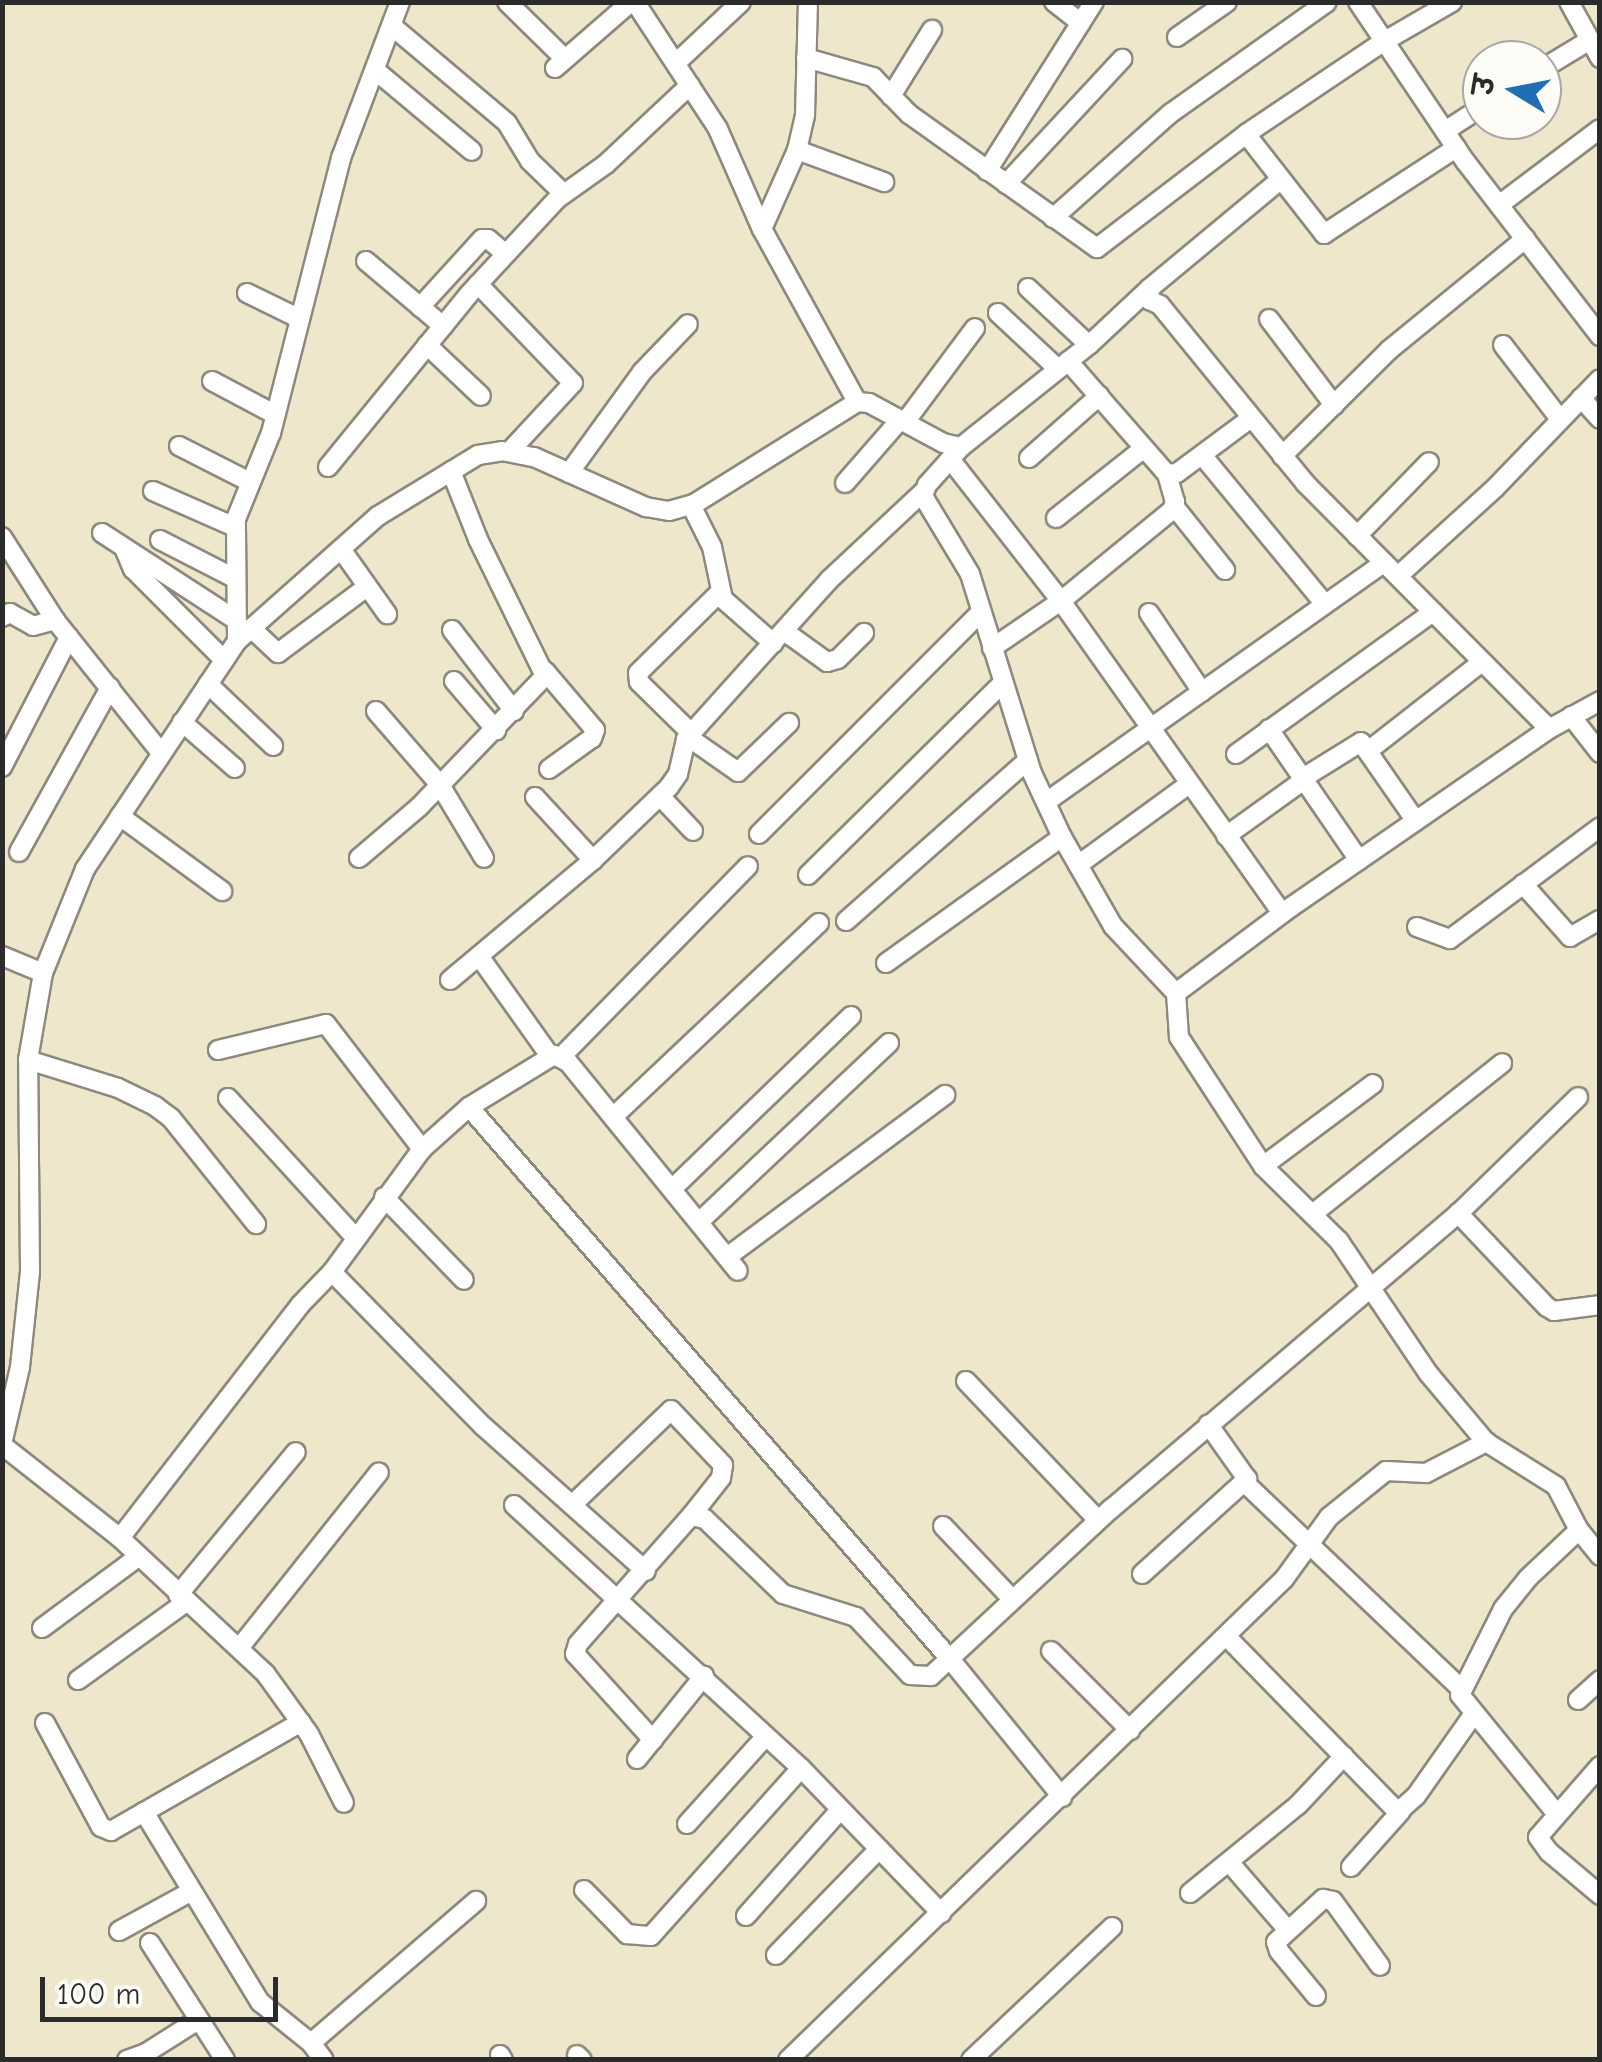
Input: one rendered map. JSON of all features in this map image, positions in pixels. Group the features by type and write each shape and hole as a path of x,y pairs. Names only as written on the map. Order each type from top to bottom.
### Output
{"street":[{"path":"241,630 235,527 276,415 337,172 400,2"},
{"path":"507,2 560,64 633,2 718,129 762,229 857,402 902,421 956,453 1282,913"},
{"path":"676,63 741,2"},
{"path":"762,229 797,150 805,115 808,2"},
{"path":"1054,2 1080,23"},
{"path":"988,171 1094,2"},
{"path":"1177,37 1227,2"},
{"path":"1052,218 1171,113 1327,2"},
{"path":"1358,2 1456,148 1600,336"},
{"path":"806,58 873,77 908,114 1093,247 1102,248 1246,134 1383,42 1452,2"},
{"path":"1569,2 1600,58"},
{"path":"392,26 507,123 530,161 563,193"},
{"path":"891,96 932,30"},
{"path":"1562,58 1590,40"},
{"path":"1006,184 1122,60"},
{"path":"375,70 472,151"},
{"path":"328,467 478,284 563,193 606,164 690,85"},
{"path":"1445,130 1462,119"},
{"path":"1499,205 1600,129"},
{"path":"1246,134 1318,230 1329,234 1456,148"},
{"path":"797,150 884,182"},
{"path":"450,980 593,860 660,796 678,774 681,751 689,735 825,585 924,491 956,453 1089,345 1150,288 1280,180"},
{"path":"420,308 482,239 488,238 506,254"},
{"path":"1282,456 1400,340 1525,239"},
{"path":"366,261 443,326"},
{"path":"478,284 573,383 509,452"},
{"path":"1028,288 1089,345"},
{"path":"1150,288 1149,300 1160,305 1282,456 1549,729"},
{"path":"247,293 300,318"},
{"path":"998,313 1099,396 1167,474 1174,506 1224,570"},
{"path":"1268,319 1334,405"},
{"path":"569,472 642,372 688,324"},
{"path":"845,483 902,421 975,328"},
{"path":"1503,344 1560,418"},
{"path":"427,345 481,396"},
{"path":"1046,802 1326,604 1391,570 1495,488 1600,379"},
{"path":"212,381 276,415"},
{"path":"1030,458 1099,396"},
{"path":"1581,398 1600,419"},
{"path":"344,1803 301,1722 240,1648 182,1599 120,1538 2,1444 20,1367 30,1250 28,1060 43,973 85,869 241,630 378,516 478,455 509,452 534,457 646,507 670,510 691,505 857,402"},
{"path":"1167,474 1177,473 1251,418"},
{"path":"178,446 250,482"},
{"path":"1056,518 1144,448"},
{"path":"1202,455 1326,604"},
{"path":"1357,536 1429,462"},
{"path":"451,472 475,531 545,671 595,730 592,738 550,770"},
{"path":"153,491 235,527"},
{"path":"924,491 973,584 1028,760 1062,837 1113,926 1176,993 1179,1037 1262,1166 1340,1241 1428,1374 1486,1442 1556,1486 1579,1530 1600,1556"},
{"path":"691,505 713,553 720,592 728,604 778,637 827,662 838,659 864,634"},
{"path":"992,648 1062,602 1174,506"},
{"path":"102,533 272,651 282,652 368,587"},
{"path":"2,537 55,620 162,753"},
{"path":"160,540 236,579"},
{"path":"124,548 133,569 224,660"},
{"path":"340,549 386,614"},
{"path":"720,592 638,673 639,682 689,735 738,772 788,722"},
{"path":"759,834 981,612"},
{"path":"1236,754 1433,612"},
{"path":"2,617 10,613 41,626 55,620"},
{"path":"1149,613 1202,692"},
{"path":"452,630 514,711"},
{"path":"5,756 69,637"},
{"path":"1368,751 1482,662"},
{"path":"359,858 496,730 543,682 545,671"},
{"path":"454,681 496,730"},
{"path":"808,875 1003,683"},
{"path":"208,684 273,746"},
{"path":"19,852 110,688"},
{"path":"1176,993 1416,820 1549,729 1600,701"},
{"path":"376,711 440,785 484,858"},
{"path":"1571,716 1600,752"},
{"path":"182,722 235,768"},
{"path":"1269,729 1358,860"},
{"path":"1226,836 1356,742 1368,751 1416,820"},
{"path":"846,921 1028,760"},
{"path":"1078,865 1188,784"},
{"path":"534,796 593,860"},
{"path":"660,796 693,831"},
{"path":"120,816 222,891"},
{"path":"1417,927 1450,939 1600,827"},
{"path":"886,963 1062,837"},
{"path":"120,1538 300,1305 332,1272 422,1149 469,1106 556,1056 748,866"},
{"path":"1523,884 1570,937 1600,920"},
{"path":"613,1117 819,923"},
{"path":"2,956 43,973"},
{"path":"479,956 556,1056 613,1117 732,1264 945,1095"},
{"path":"672,1189 851,1016"},
{"path":"218,1050 326,1024 422,1149"},
{"path":"699,1222 889,1043"},
{"path":"28,1060 148,1102 171,1118 256,1224"},
{"path":"1314,1212 1502,1063"},
{"path":"1262,1166 1373,1084"},
{"path":"691,1516 705,1519 782,1594 861,1620 910,1675 931,1676 1098,1520 1458,1213 1578,1097"},
{"path":"228,1098 356,1238"},
{"path":"469,1106 950,1659 1062,1797"},
{"path":"384,1197 464,1280"},
{"path":"1458,1213 1547,1308 1554,1311 1600,1305"},
{"path":"332,1272 421,1366 646,1571"},
{"path":"966,1381 1098,1520"},
{"path":"572,1506 671,1410 723,1465 720,1478 691,1516 578,1644 575,1654 653,1740"},
{"path":"1142,1574 1245,1483 1246,1475 1208,1424"},
{"path":"788,2060 1284,1579 1321,1524 1386,1470 1426,1473 1486,1442"},
{"path":"78,1680 182,1599 296,1452"},
{"path":"240,1648 379,1472"},
{"path":"1245,1483 1306,1546 1462,1690"},
{"path":"514,1504 801,1768 941,1913"},
{"path":"943,1526 1012,1600"},
{"path":"1556,1812 1460,1700 1512,1596 1579,1530"},
{"path":"42,1628 138,1557"},
{"path":"1226,1636 1394,1811 1401,1812"},
{"path":"1051,1651 1130,1730"},
{"path":"637,1759 704,1676"},
{"path":"1578,1700 1600,1680"},
{"path":"1351,1866 1401,1812 1473,1716"},
{"path":"45,1723 100,1827 111,1831 301,1722"},
{"path":"687,1824 766,1736"},
{"path":"1190,1893 1298,1806 1344,1756"},
{"path":"1600,1766 1556,1812 1538,1840 1600,1895"},
{"path":"584,1890 628,1934 651,1936 801,1768"},
{"path":"746,1916 840,1810"},
{"path":"144,1812 260,2002 311,2043 324,2060"},
{"path":"776,1955 879,1849"},
{"path":"1228,1862 1288,1930"},
{"path":"119,1931 192,1890"},
{"path":"1316,1996 1276,1947 1288,1930 1328,1899 1380,1966"},
{"path":"311,2043 476,1901"},
{"path":"970,2060 1112,1927"},
{"path":"150,1944 225,2060"},
{"path":"126,2060 146,2053 198,2020"}]}
